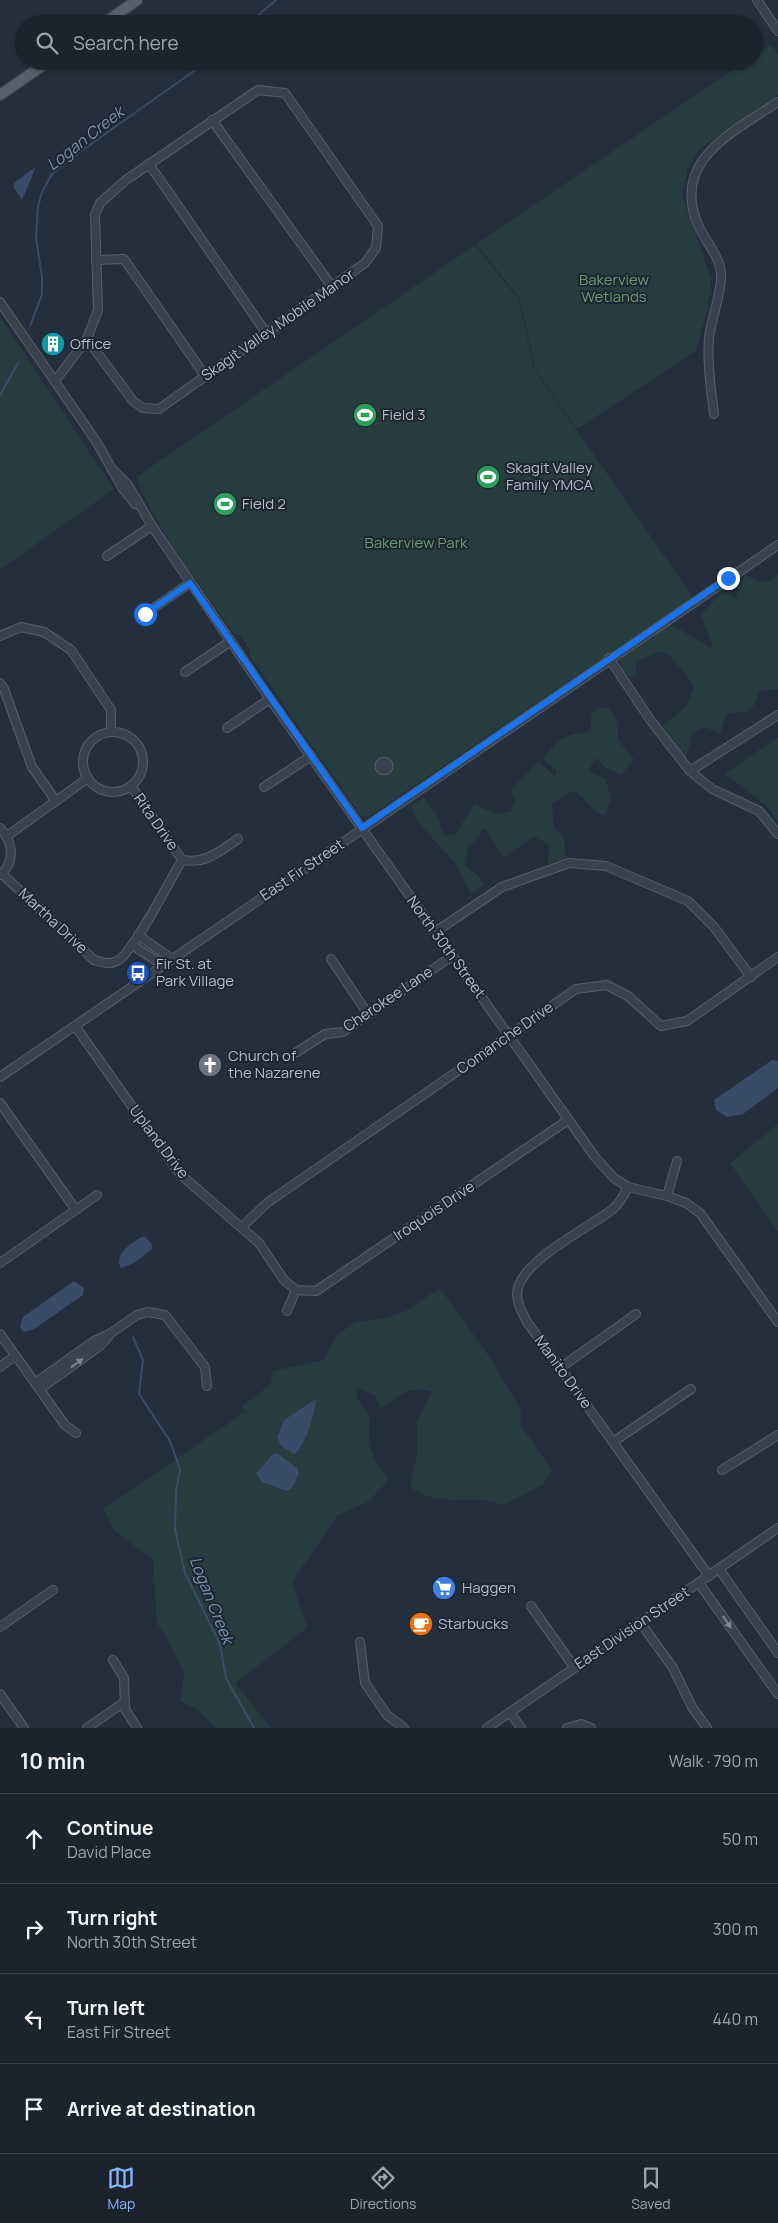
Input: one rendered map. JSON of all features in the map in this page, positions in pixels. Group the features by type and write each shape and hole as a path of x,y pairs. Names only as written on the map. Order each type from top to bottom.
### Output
{"main road":[{"path":"116,15 137,0"},
{"path":"0,95 35,70"}],"street":[{"path":"757,0 778,31"},
{"name":"Skagit Valley Mobile Manor","path":"54,381 87,339 98,310 95,215 100,203 149,164 258,90 285,93 378,226 376,248 365,263 159,409 143,408 133,401 87,339"},
{"path":"714,414 708,354 722,275 696,218 690,195 692,185 703,158 716,144 778,102"},
{"path":"212,120 332,288"},
{"path":"149,164 266,334"},
{"path":"96,260 124,259 206,377"},
{"name":"North 30th Street","path":"0,302 96,441 122,489 152,526 270,699 604,1168 628,1187 667,1196 686,1203 700,1213 778,1322"},
{"path":"107,556 152,526"},
{"name":"East Fir Street","path":"0,1077 609,658 778,545"},
{"path":"145,614 190,583"},
{"path":"0,636 21,628 44,632 71,650 111,710 111,731"},
{"path":"185,672 230,641"},
{"path":"609,658 651,721 690,771 712,789 759,811 778,834"},
{"path":"0,683 4,689 32,767 56,801"},
{"path":"227,728 270,699"},
{"path":"690,771 778,715"},
{"path":"111,731 130,736 142,751 142,770 131,786 116,792 100,788 88,778 83,758 86,748 92,740 111,731"},
{"path":"264,786 311,756"},
{"path":"7,836 88,778"},
{"name":"Rita Drive","path":"106,963 118,961 132,945 182,860 131,786"},
{"path":"0,828 7,836 12,849 10,862 1,875"},
{"path":"182,860 197,862 214,855 238,839"},
{"path":"436,932 502,887 569,863 606,866 688,901 714,927 750,977"},
{"name":"Martha Drive","path":"1,875 94,960 106,963"},
{"path":"138,936 172,959"},
{"path":"132,945 163,965"},
{"name":"Cherokee Lane","path":"297,1052 325,1034 343,1032 452,956"},
{"name":"Comanche Drive","path":"242,1227 267,1203 576,989 607,984 628,996 661,1026 687,1021 778,957"},
{"path":"331,959 368,1014"},
{"name":"Upland Drive","path":"75,1026 180,1174 259,1243 284,1280 296,1290"},
{"path":"0,1103 76,1210"},
{"name":"Iroquois Drive","path":"296,1290 316,1291 568,1120"},
{"path":"667,1196 677,1161"},
{"name":"Manito Drive","path":"628,1187 615,1208 536,1262 522,1277 517,1292 518,1304 526,1322 709,1576"},
{"path":"0,1263 97,1195"},
{"path":"287,1311 296,1290"},
{"path":"37,1386 100,1346 112,1333 137,1315 148,1312 165,1315 205,1367 207,1386"},
{"path":"560,1368 636,1314"},
{"path":"0,1334 65,1425 76,1433"},
{"path":"0,1367 16,1356"},
{"path":"613,1442 691,1389"},
{"path":"722,1470 778,1435"},
{"name":"East Division Street","path":"487,1728 778,1528"},
{"path":"719,1569 778,1654"},
{"path":"699,1582 778,1694"},
{"path":"0,1627 54,1590"},
{"path":"531,1606 574,1667"},
{"path":"640,1622 673,1668 692,1708 707,1728"},
{"path":"360,1642 366,1683 387,1716 404,1728"},
{"path":"113,1660 124,1678 123,1703 128,1716 137,1728"},
{"path":"0,1694 24,1728"},
{"path":"88,1728 123,1703"},
{"path":"510,1712 521,1728"},
{"path":"567,1728 581,1724 591,1728"}],"green space":[{"name":"Bakerview Wetlands","path":"771,44 778,54 778,95 700,149 688,167 682,196 711,278 708,308 696,351 577,429 535,369 520,299 476,244 733,70 763,70 763,50"},
{"name":"Bakerview Park","path":"475,245 519,300 534,369 693,597 368,817 361,816 249,655 250,650 241,636 233,632 180,557 145,498 136,477"},
{"path":"0,317 114,489 0,570"},
{"path":"745,575 765,583 778,575 778,689 759,691 754,705 747,712 727,713 720,733 704,727 692,735 686,758 670,739 663,726 686,706 694,688 686,674 667,653 657,652 636,663 636,676 629,676 623,671 620,660 671,624 714,650 701,614 723,591 738,599 737,591"},
{"path":"608,707 618,723 618,740 634,759 621,775 606,768 597,758 592,763 589,771 606,779 611,799 605,816 595,811 577,792 570,792 552,804 554,827 564,838 566,859 548,864 549,845 534,836 504,858 486,829 481,830 481,834 468,847 465,865 484,884 471,894 456,864 416,820 411,805 424,798 437,815 444,836 455,835 474,804 496,814 511,811 515,802 511,790 539,761 555,777 557,771 543,759 563,738 591,731 591,715 598,708"},
{"path":"778,737 778,821 766,805 725,774"},
{"path":"778,1124 778,1232 730,1163"},
{"path":"440,1288 491,1359 522,1412 520,1425 552,1470 543,1484 505,1505 482,1500 445,1500 420,1493 410,1487 417,1454 417,1420 432,1392 417,1389 410,1390 381,1408 375,1396 356,1387 357,1398 370,1416 369,1441 373,1455 376,1462 387,1475 387,1482 368,1502 338,1515 292,1582 307,1628 235,1683 271,1728 215,1728 197,1709 180,1701 184,1673 169,1642 157,1623 153,1559 116,1532 103,1509 245,1412 242,1406 270,1385 273,1371 323,1360 337,1335 356,1322 385,1318 406,1311"}],"water":[{"path":"34,168 22,200 14,188 14,183"},
{"path":"772,1060 778,1061 778,1088 743,1114 727,1117 716,1110 714,1100"},
{"path":"142,1237 146,1237 152,1245 152,1249 134,1263 121,1268 119,1259 121,1254 128,1246"},
{"path":"74,1281 84,1288 83,1295 34,1329 24,1332 20,1327 23,1317"},
{"path":"316,1399 309,1429 302,1445 294,1454 281,1446 277,1437 284,1420"},
{"path":"277,1453 297,1468 299,1473 292,1488 287,1491 262,1482 256,1473 273,1454"}],"waterway":[{"name":"Logan Creek","path":"258,15 276,0"},
{"name":"Logan Creek","path":"30,326 42,294 42,277 36,238 38,206 42,192 52,174 74,156 195,70"},
{"name":"Logan Creek","path":"0,395 18,363"},
{"name":"Logan Creek","path":"133,1337 143,1360 139,1394 170,1441 180,1469 176,1492 175,1529 185,1573 220,1644 226,1678 254,1728"}],"place":[{"name":"Office","path":"53,344"},
{"name":"Field 3","path":"365,415"},
{"name":"Skagit Valley Family YMCA","path":"488,477"},
{"name":"Field 2","path":"225,504"},
{"name":"Fir St. at Park Village","path":"138,973"},
{"name":"Church of the Nazarene","path":"210,1065"},
{"name":"Haggen","path":"444,1588"},
{"name":"Starbucks","path":"421,1624"}],"route":[{"path":"145,614 190,583 362,828 728,578"}]}
